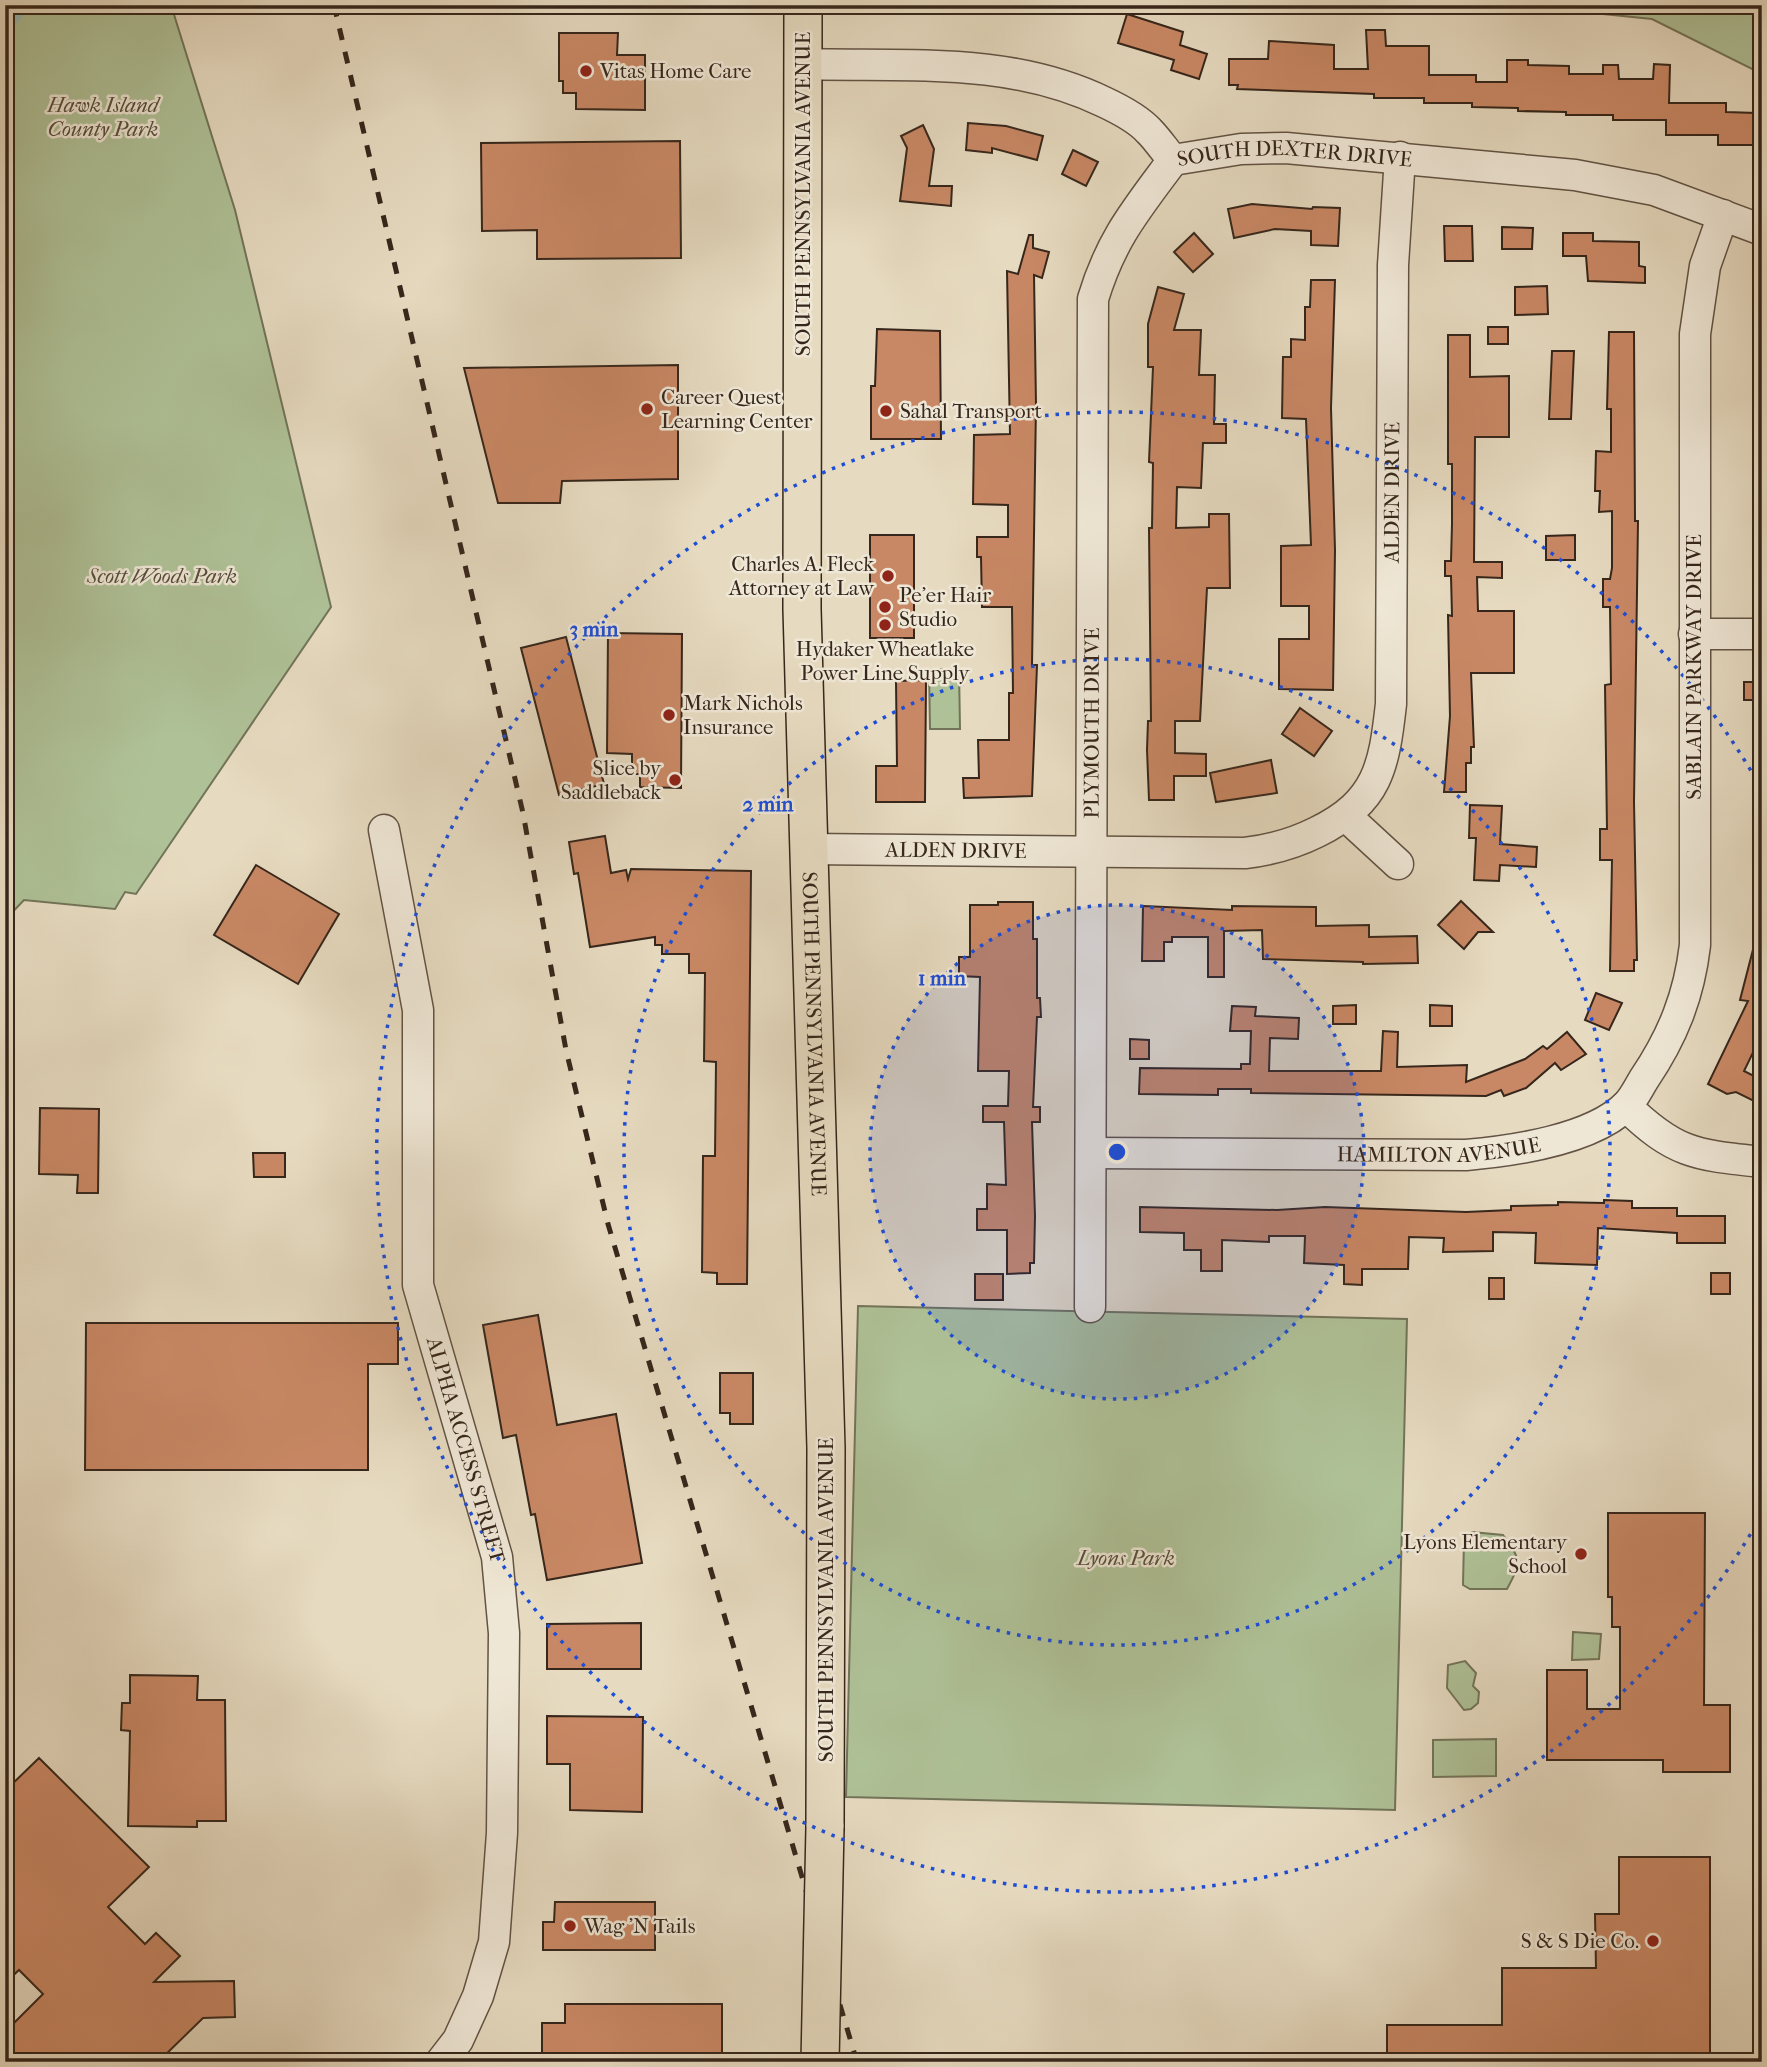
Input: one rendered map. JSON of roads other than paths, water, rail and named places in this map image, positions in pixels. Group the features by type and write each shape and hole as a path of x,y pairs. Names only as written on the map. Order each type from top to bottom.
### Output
{"main road":[{"name":"SOUTH PENNSYLVANIA AVENUE","path":"803,5 802,609 826,1448 825,1827 820,2062"}],"street":[{"name":"SOUTH DEXTER DRIVE","path":"803,64 982,67 1032,75 1079,90 1118,108 1148,129 1173,160 1241,149 1286,148 1575,175 1654,190 1762,230"},
{"name":"ALDEN DRIVE","path":"807,849 1245,853 1271,850 1297,842 1347,817 1369,791 1379,768 1391,704 1393,265 1400,157"},
{"name":"PLYMOUTH DRIVE","path":"1090,1307 1093,299 1105,260 1125,224 1173,160"},
{"name":"SABLAIN PARKWAY DRIVE","path":"1626,1106 1669,1039 1682,1009 1691,976 1695,946 1695,334 1702,276 1723,215"},
{"path":"1694,634 1762,634"},
{"path":"1347,817 1398,864"},
{"name":"ALPHA ACCESS STREET","path":"384,830 418,1010 418,1285 496,1557 504,1633 502,1833 494,1942 478,1996 458,2040 441,2062"},
{"path":"1626,1106 1654,1133 1683,1148 1717,1157 1762,1162"},
{"name":"HAMILTON AVENUE","path":"1091,1153 1465,1155 1511,1151 1552,1142 1591,1128 1626,1106"}],"waterway":[{"path":"5,9 8,5"}],"railway":[{"path":"334,5 523,813 566,1050 608,1224 857,2062"}],"place":[{"name":"Vitas Home Care","path":"586,71"},
{"name":"Career Quest Learning Center","path":"647,409"},
{"name":"Sahal Transport","path":"886,411"},
{"name":"Charles A. Fleck Attorney at Law","path":"888,576"},
{"name":"Pe'er Hair Studio","path":"885,607"},
{"name":"Hydaker Wheatlake Power Line Supply","path":"885,625"},
{"name":"Mark Nichols Insurance","path":"669,715"},
{"name":"Slice by Saddleback","path":"675,780"},
{"name":"Lyons Elementary School","path":"1581,1554"},
{"name":"Wag 'N Tails","path":"570,1926"},
{"name":"S & S Die Co.","path":"1653,1941"}],"park label":[{"name":"Hawk Island County Park","path":"103,117"},
{"name":"Scott Woods Park","path":"162,576"},
{"name":"Lyons Park","path":"1126,1558"}]}
